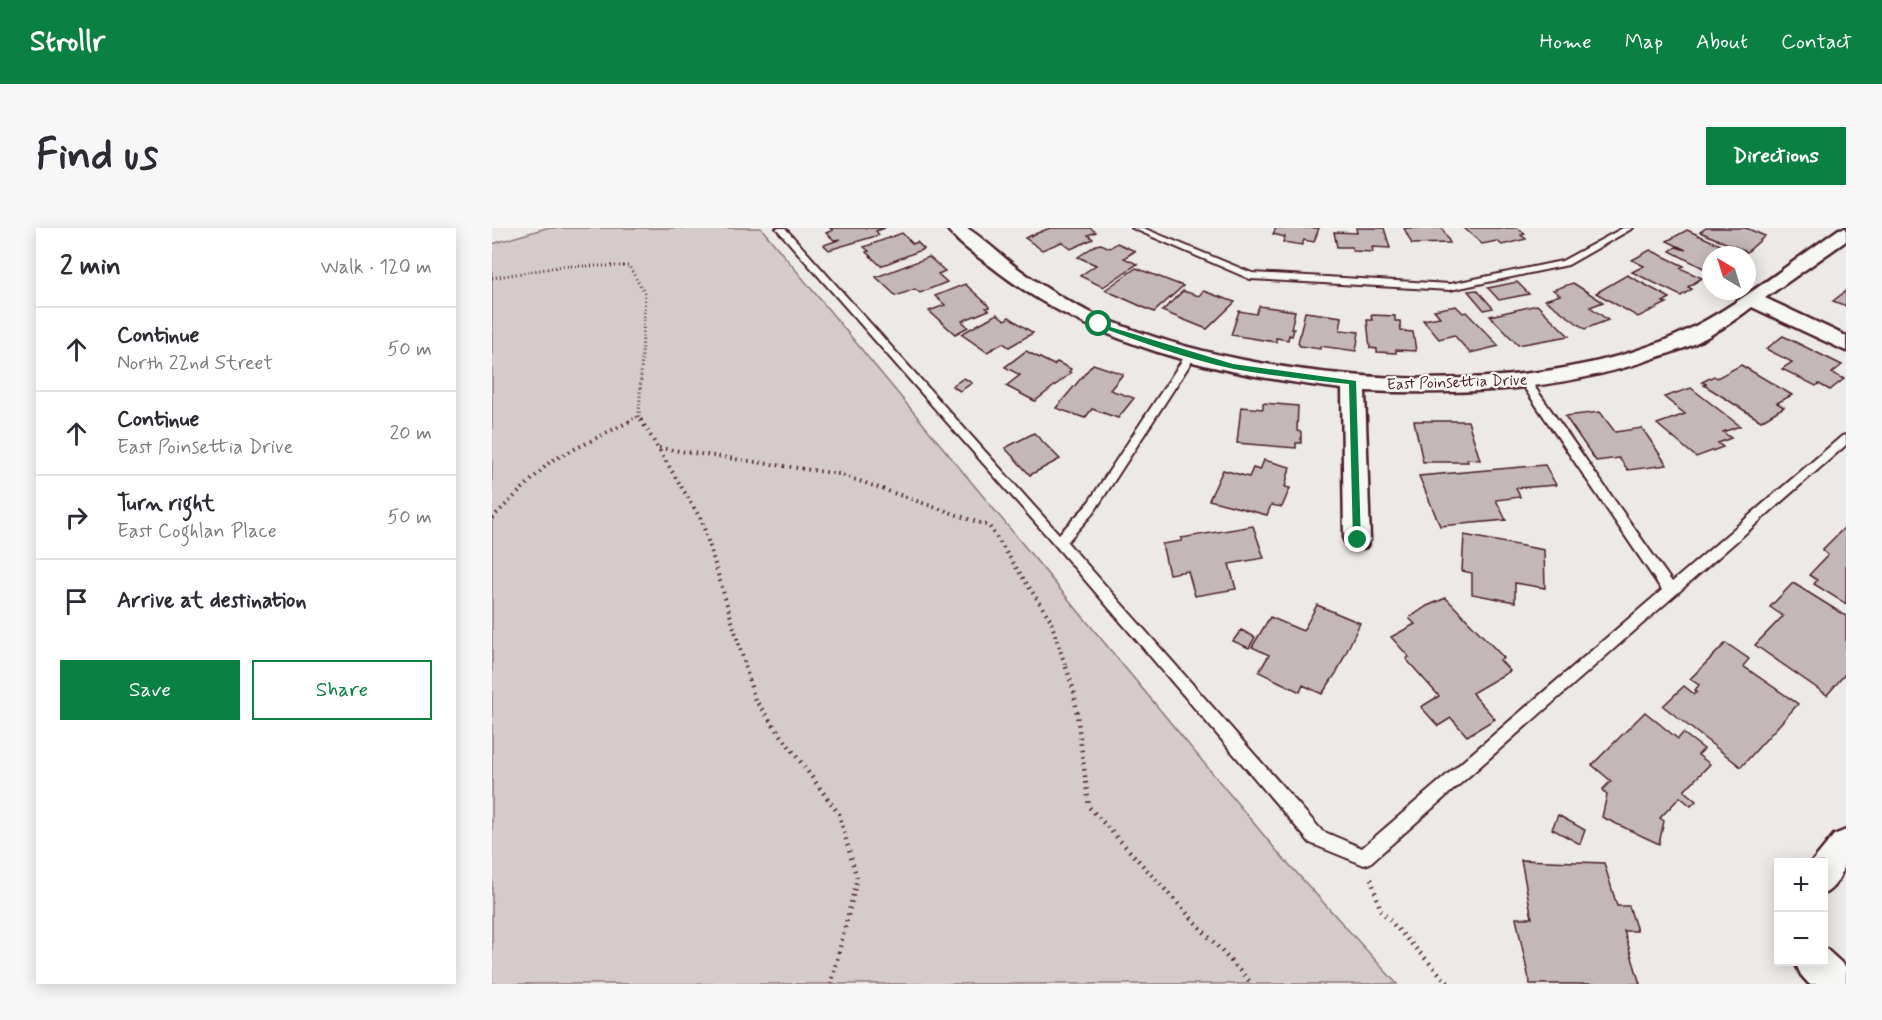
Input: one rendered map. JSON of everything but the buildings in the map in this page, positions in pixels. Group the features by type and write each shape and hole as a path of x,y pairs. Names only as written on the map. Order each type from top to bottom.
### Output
{"street":[{"name":"East Poinsettia Drive","path":"956,228 1027,285 1067,309 1143,341 1232,366 1282,375 1353,382 1410,385 1525,381 1605,366 1676,343 1717,323 1750,300"},
{"name":"East Poinsettia Drive","path":"1756,296 1846,233"},
{"path":"1753,300 1846,344"},
{"path":"1353,382 1358,540"},
{"path":"1828,871 1846,847"},
{"path":"1818,966 1836,984"}],"lane":[{"path":"780,228 1059,542 1316,837 1364,857 1846,439"},
{"path":"1136,228 1250,276 1450,287 1565,263 1629,228"},
{"path":"1059,542 1090,508 1191,355"},
{"path":"1525,381 1671,592"}],"path":[{"path":"492,278 564,266 629,266 645,294 639,416 702,521 755,700 839,814 857,879 831,984"},
{"path":"492,518 551,461 639,416"},
{"path":"658,448 839,474 988,526 1050,619 1074,691 1089,807 1252,984"},
{"path":"1364,857 1381,911 1449,984"}],"shaded area":[{"path":"546,228 761,228 1276,850 1397,984 492,984 492,244"}],"route":[{"path":"1099,324 1143,341 1232,366 1282,375 1353,382 1358,540"}]}
